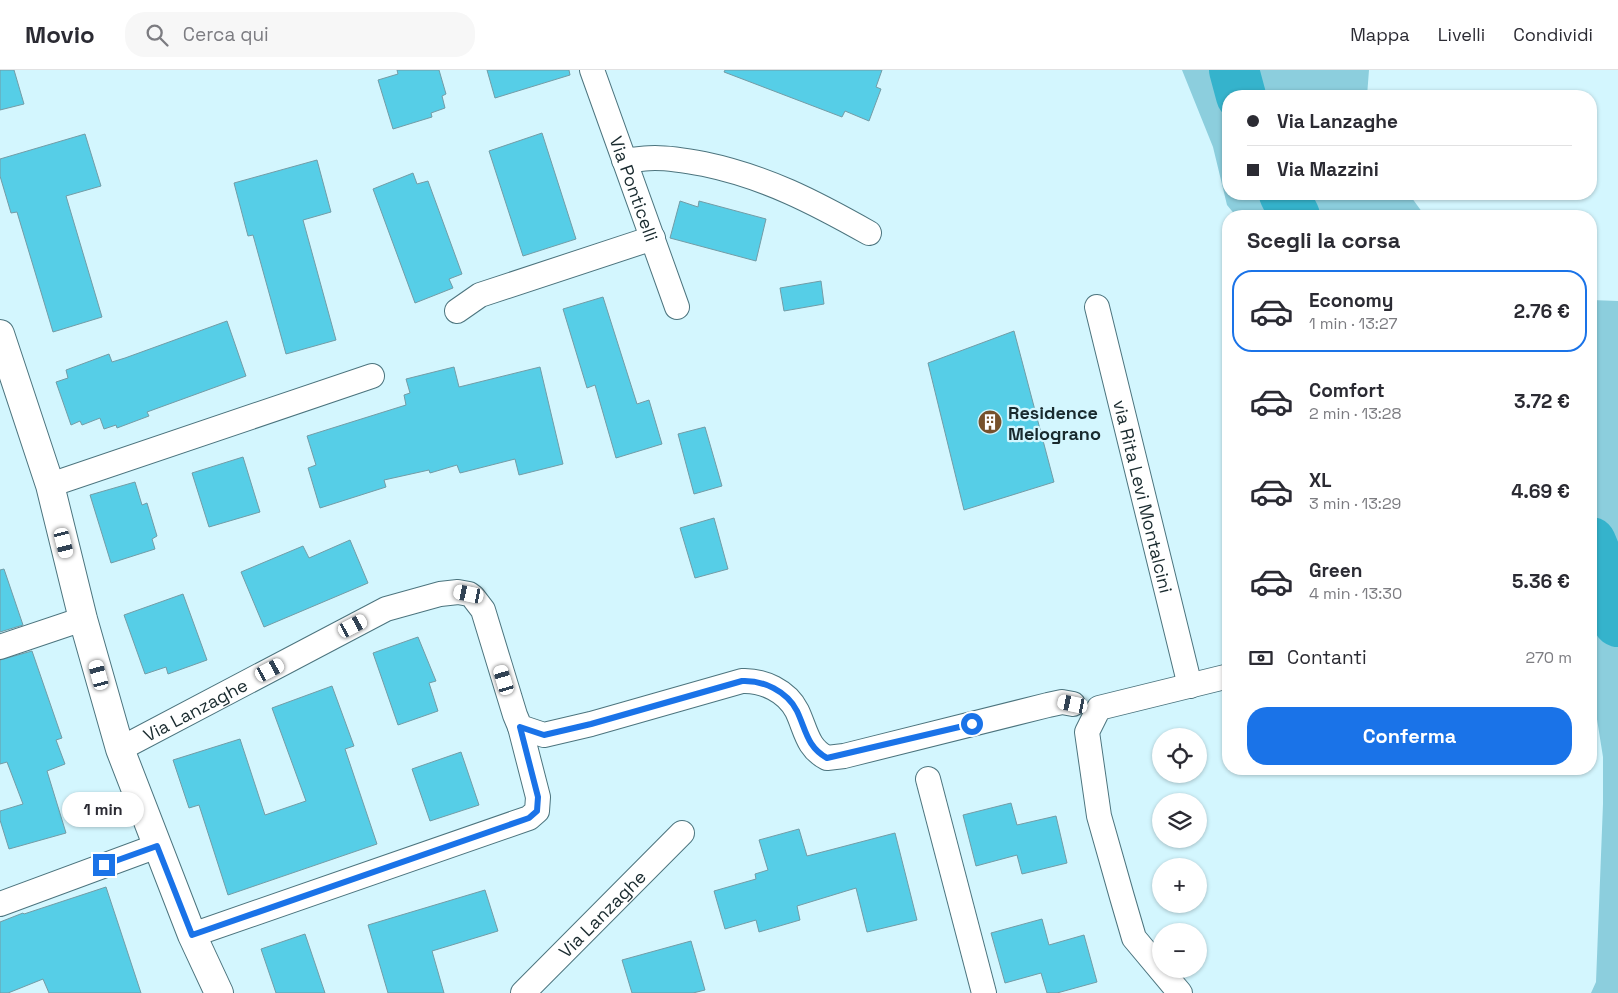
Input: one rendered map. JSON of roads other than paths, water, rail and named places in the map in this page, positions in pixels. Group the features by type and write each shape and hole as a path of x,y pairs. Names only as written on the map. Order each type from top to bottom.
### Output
{"street":[{"name":"Via Ponticelli","path":"592,70 677,307"},
{"path":"624,160 656,158 690,162 754,177 788,190 869,233"},
{"path":"458,311 480,295 653,238"},
{"name":"via Rita Levi Montalcini","path":"1097,307 1190,686"},
{"name":"Via Lanzaghe","path":"0,334 50,485 83,619 120,749 192,935 219,993"},
{"path":"50,485 372,376"},
{"name":"Via Lanzaghe","path":"120,749 386,609 440,594 458,592 469,594 483,610 520,727 538,797 537,811 529,818 192,935"},
{"path":"0,647 83,619"},
{"path":"1180,993 1134,938 1098,816 1087,732 1098,708 1222,678"},
{"path":"520,727 544,735 591,724 742,681 752,681 766,684 788,699 796,709 812,748 827,758 1048,705 1062,702 1073,704"},
{"path":"928,779 984,993"},
{"name":"Via Lanzaghe","path":"523,993 682,833"},
{"path":"0,904 157,846"}],"waterway":[{"path":"1234,70 1239,90"},
{"path":"1287,200 1292,210"},
{"path":"1597,556 1615,599 1618,622"}],"place":[{"name":"Residence Melograno","path":"990,422"}]}
